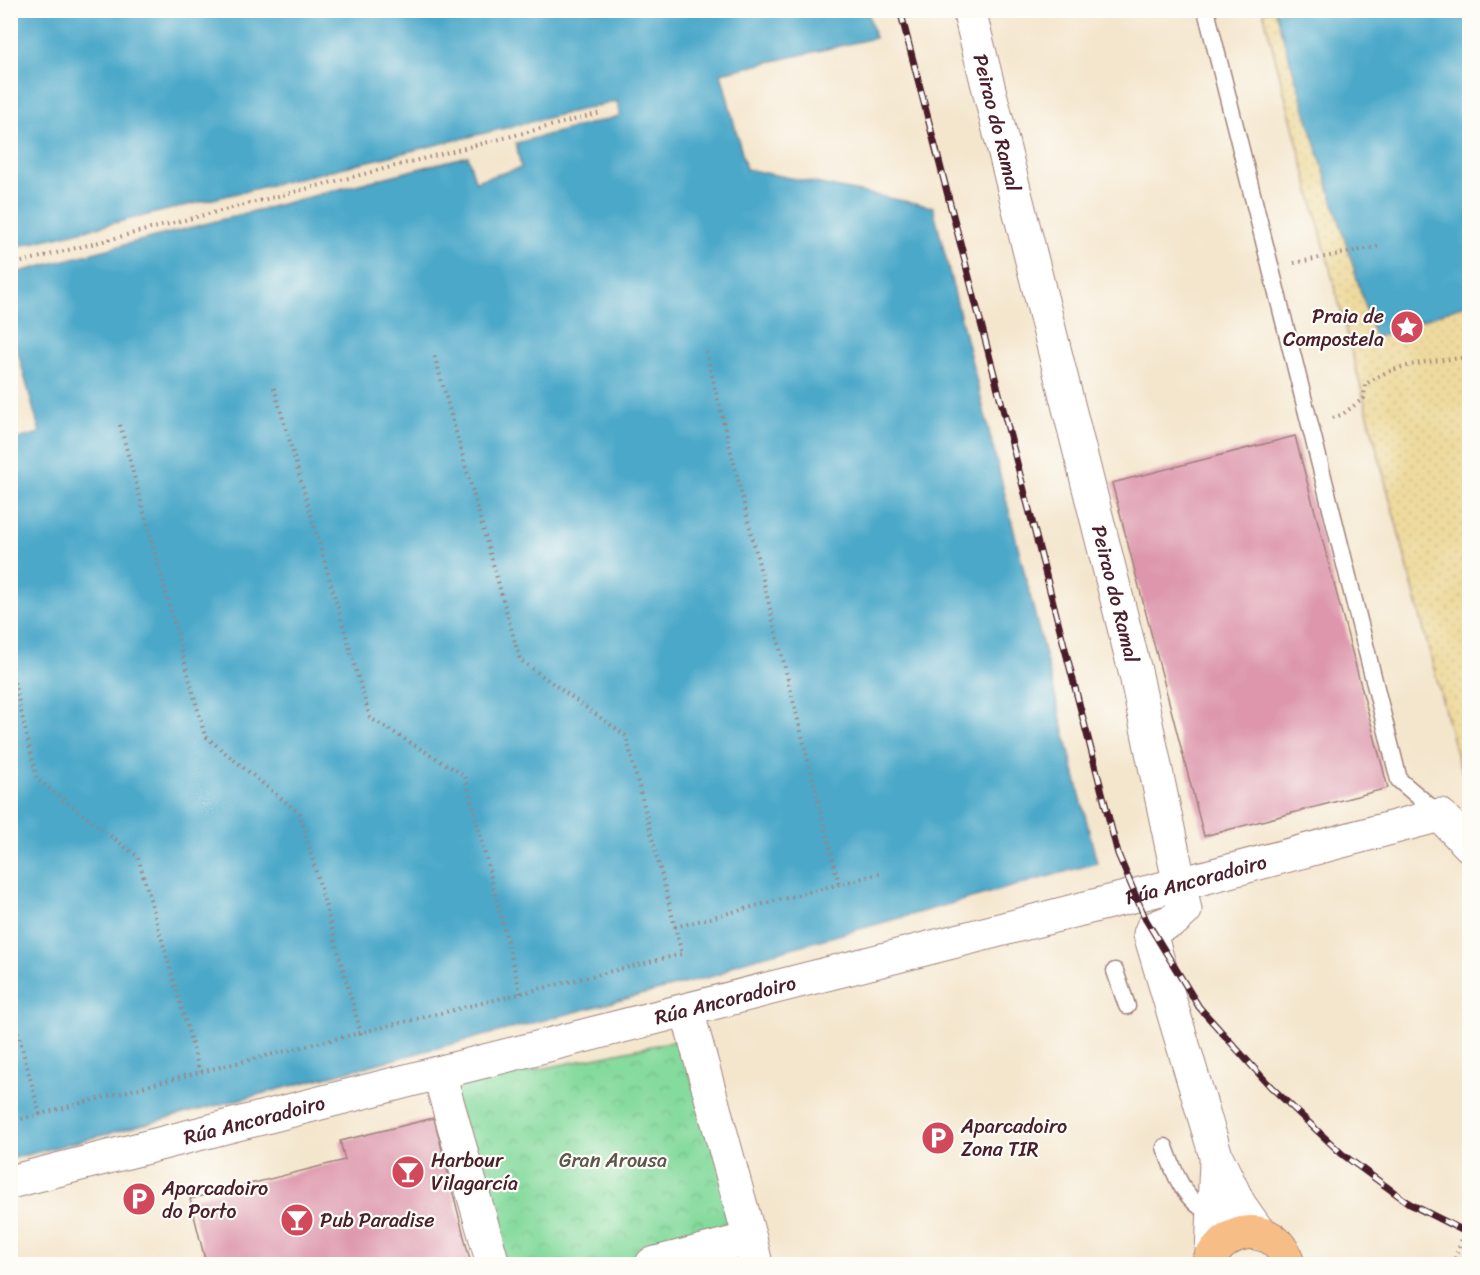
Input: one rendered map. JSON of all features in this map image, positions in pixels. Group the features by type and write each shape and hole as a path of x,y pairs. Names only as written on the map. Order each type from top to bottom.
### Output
{"main road":[{"path":"1210,1259 1221,1242 1233,1235 1283,1253"}],"street":[{"name":"Peirao do Ramal","path":"969,10 1136,675 1180,884 1185,910 1174,920 1152,929 1150,934 1216,1156 1239,1204 1283,1253"},
{"name":"Rúa Ancoradoiro","path":"10,1182 1180,884 1440,815"},
{"path":"1440,815 1470,846"},
{"path":"652,1264 753,1252 687,1010"},
{"path":"439,1073 493,1264"},
{"name":"Peirao do Ramal","path":"1210,1259 1216,1156"}],"lane":[{"path":"1206,10 1399,780 1440,815"},
{"path":"1115,971 1126,1006"},
{"path":"1165,1147 1177,1180 1196,1207 1214,1216"}],"path":[{"path":"10,265 601,114"},
{"path":"1294,263 1381,246"},
{"path":"706,352 839,884"},
{"path":"10,1122 200,1072 682,954 626,736 520,660 434,354"},
{"path":"1333,418 1343,414 1364,398 1365,385 1377,375 1429,362 1470,357"},
{"path":"274,388 370,718 465,777 521,995"},
{"path":"120,425 205,736 300,814 361,1034"},
{"path":"10,665 37,779 138,857 200,1072"},
{"path":"675,927 882,873"},
{"path":"10,1003 40,1115"},
{"path":"1453,1264 1470,1216"}],"sand":[{"name":"Praia de Compostela","path":"1263,11 1469,11 1469,783 1459,765"}],"green space":[{"name":"Gran Arousa","path":"695,1037 744,1264 493,1264 444,1089"}],"water":[{"path":"11,10 868,11 875,38 721,73 746,169 933,207 1097,863 734,964 721,974 11,1159 10,441 40,433 11,327 11,274 468,156 475,181 521,168 516,143 620,116 617,101 11,248"},
{"path":"1275,11 1469,11 1469,303 1375,338"}],"building":[{"path":"1295,436 1388,788 1204,836 1112,483"},
{"path":"434,1118 471,1264 206,1264 190,1199 345,1160 340,1141"}],"railway":[{"path":"900,10 1118,854 1146,920 1199,1007 1270,1086 1342,1154 1410,1204 1470,1234"},
{"path":"1381,1264 1389,1264"}],"place":[{"name":"Praia de Compostela","path":"1407,327"},
{"name":"Aparcadoiro Zona TIR","path":"938,1138"},
{"name":"Harbour Vilagarcía","path":"408,1172"},
{"name":"Aparcadoiro do Porto","path":"139,1199"},
{"name":"Pub Paradise","path":"297,1220"}]}
